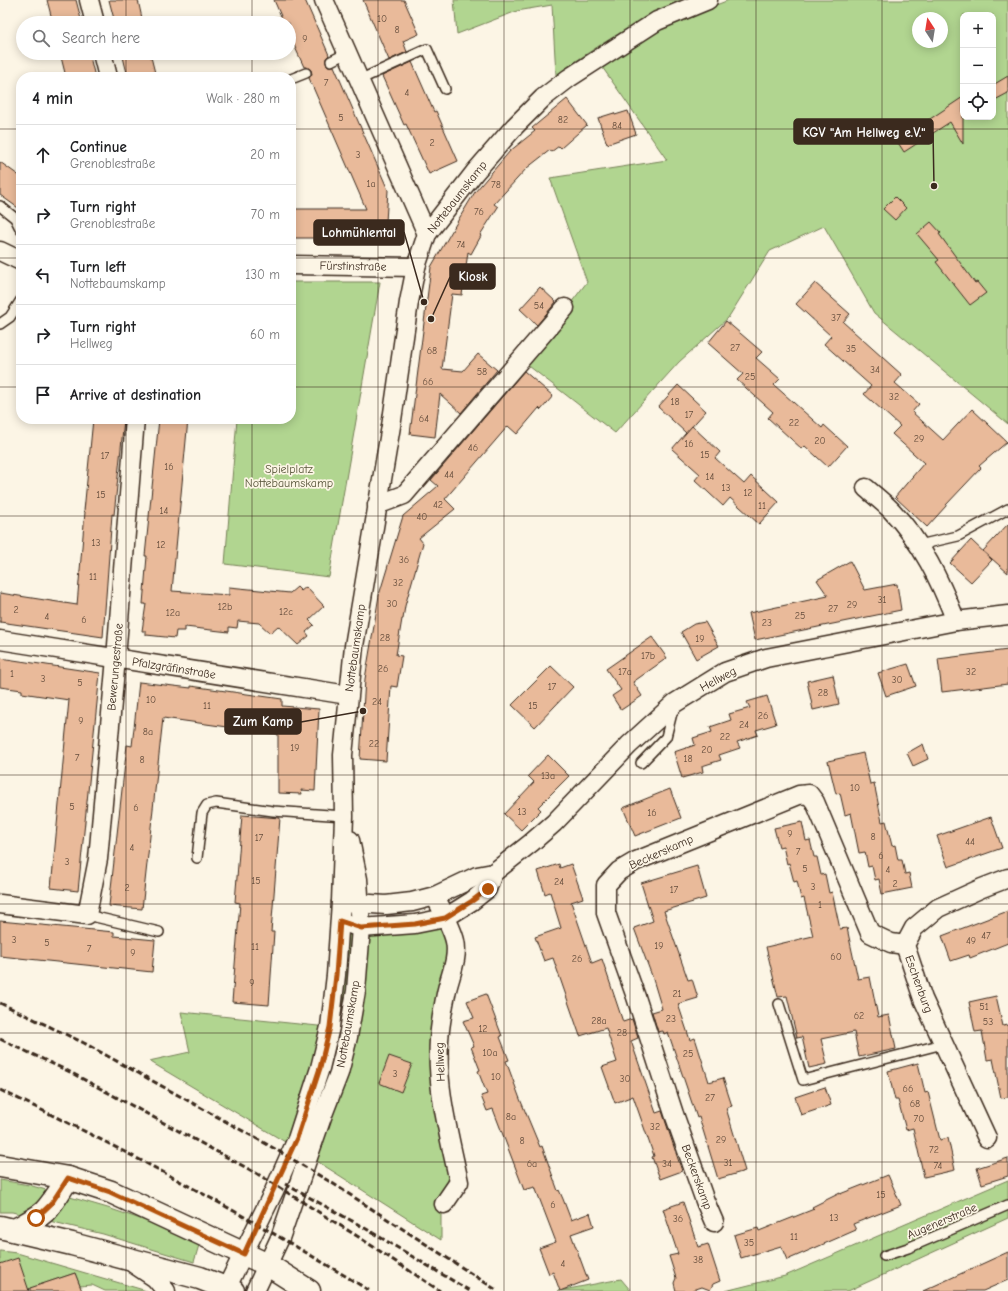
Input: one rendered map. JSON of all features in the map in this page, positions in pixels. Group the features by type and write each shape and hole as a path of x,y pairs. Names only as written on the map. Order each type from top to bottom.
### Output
{"main road":[{"path":"0,1166 68,1178 110,1192 244,1254 268,1266 309,1291"},
{"path":"7,1228 36,1218 44,1212 68,1178"},
{"path":"7,1228 200,1278 228,1290"}],"street":[{"path":"90,0 93,16"},
{"path":"324,0 427,234"},
{"name":"Nottebaumskamp","path":"228,1290 297,1138 320,1068 330,1027 336,975 341,902 344,816 343,755 354,646 416,267 427,234 475,172 515,126 543,98 568,78 657,21 708,0"},
{"path":"104,60 107,72"},
{"path":"0,251 16,259"},
{"path":"0,264 16,262"},
{"name":"Fürstinstraße","path":"296,265 416,267"},
{"path":"378,505 404,495 565,308"},
{"name":"Bewerungestraße","path":"87,915 98,859 135,424"},
{"path":"866,488 892,511 919,545 939,580 956,621"},
{"name":"Hellweg","path":"341,902 386,906 412,902 435,896 478,876 493,874 531,844 554,823 629,745 675,704 725,672 766,658 956,621 1008,615"},
{"name":"Pfalzgräfinstraße","path":"0,640 348,696"},
{"name":"Beckerskamp","path":"714,1222 674,1114 636,997 606,913 606,885 619,871 636,860 799,795 809,794 815,802 870,932 891,943 905,945"},
{"name":"Nottebaumskamp","path":"255,1291 280,1238 339,1073 348,1037 356,991 361,928 358,879 344,816"},
{"name":"Hellweg","path":"340,921 361,928 415,924 445,918 488,889 493,874"},
{"name":"Eschenburg","path":"987,1138 923,999 905,945 914,928 938,908 1008,878"},
{"name":"Hellweg","path":"435,896 456,942 456,952 446,995 439,1039 440,1076 446,1122 459,1182 444,1204"},
{"path":"0,904 87,915"},
{"path":"125,1258 155,1278 166,1291"}],"lane":[{"path":"359,80 427,49 445,89"},
{"path":"331,61 347,53"},
{"path":"296,77 306,73"},
{"path":"0,206 16,220"},
{"path":"0,324 10,316 16,307"},
{"path":"919,545 958,536 1008,509"},
{"path":"641,763 666,738 675,704"},
{"path":"197,858 201,833 202,813 207,805 216,804 273,811 344,816"},
{"path":"87,915 159,932"},
{"path":"779,1004 803,1080 943,1044"},
{"name":"Augenerstraße","path":"884,1256 915,1246 1008,1205"}],"green space":[{"path":"454,0 685,0 635,24 556,75 552,5 517,11 457,34"},
{"path":"729,0 1008,0 1008,424 874,313 824,226 770,251 728,318 679,362 615,433 525,363 587,282 550,178 667,160 600,64 659,27"},
{"name":"Spielplatz Nottebaumskamp","path":"296,282 380,282 329,577 225,564 237,424 296,424"},
{"path":"444,919 452,933 436,1041 457,1180 441,1201 441,1240 312,1158 341,924"},
{"path":"181,1012 328,1027 292,1146 149,1061 190,1052"},
{"path":"0,1180 29,1185 111,1209 158,1225 199,1245 194,1262 103,1234 12,1212 0,1212"},
{"path":"1008,1180 1008,1218 848,1291 725,1291 785,1276"},
{"path":"0,1251 17,1253 147,1291 105,1291 92,1285 80,1286 75,1273 28,1289 0,1264"},
{"path":"621,1279 631,1291 558,1291"}],"building":[{"path":"47,0 76,0 80,16 51,16"},
{"path":"109,0 138,0 141,16 113,16"},
{"path":"274,0 305,0 329,55 326,58 326,63 328,66 334,66 388,190 385,238 296,238 296,209 366,209 309,78 312,74 311,70 304,67 296,49 296,16 281,16"},
{"path":"363,0 404,0 419,34 403,41 407,52 389,60"},
{"path":"62,60 91,60 94,72 65,72"},
{"path":"124,60 152,60 155,72 127,72"},
{"path":"412,62 458,161 429,174 406,124 404,125 382,76"},
{"path":"1008,76 1008,93 996,99 996,84"},
{"path":"567,99 587,125 561,148 559,146 551,152 550,150 527,168 494,204 498,207 480,235 481,236 471,254 468,252 462,295 452,294 442,369 463,371 478,354 497,370 461,413 440,394 435,437 410,434 431,267 475,192 510,151 535,131 532,128"},
{"path":"960,99 960,120 963,120 963,144 950,122 904,152 897,141"},
{"path":"628,111 636,134 607,144 598,118 614,113 615,115"},
{"path":"0,162 16,173 16,206 0,195"},
{"path":"895,197 906,208 895,220 883,209"},
{"path":"931,222 941,233 939,234 975,283 977,282 986,293 970,305 936,262 939,260 917,234"},
{"path":"815,283 850,314 843,322 902,375 895,383 919,404 912,412 943,440 972,409 1007,442 979,466 981,468 927,527 895,497 924,463 892,434 900,426 864,394 871,386 824,344 831,336 796,304"},
{"path":"540,287 556,302 537,325 520,309"},
{"path":"726,321 762,352 756,358 780,379 774,385 822,428 824,425 847,446 828,467 805,446 802,449 768,418 773,412 737,380 743,374 708,343"},
{"path":"524,371 553,396 541,410 539,408 517,434 508,426 445,499 455,509 419,538 423,543 405,606 396,655 402,656 397,687 391,686 386,761 360,759 365,679 379,595 403,516 438,486 431,480"},
{"path":"678,385 706,411 686,433 658,407"},
{"path":"93,424 123,424 114,515 112,514 103,637 0,622 0,593 77,605"},
{"path":"158,424 188,424 172,591 229,595 229,587 290,593 297,587 301,591 306,587 324,606 309,620 314,625 306,632 309,636 298,645 278,626 270,633 259,623 238,621 237,628 229,627 229,632 185,627 185,631 176,631 175,638 146,635 146,631 142,631 146,604 143,604 147,556 145,556"},
{"path":"692,426 720,452 715,458 744,484 751,476 779,502 759,524 730,498 723,506 695,480 700,474 672,449"},
{"path":"1008,524 1008,573 983,551"},
{"path":"971,540 992,560 971,582 950,563"},
{"path":"850,561 865,590 897,584 901,610 755,640 749,613 828,596 817,580"},
{"path":"705,622 719,646 696,659 681,632 694,624"},
{"path":"652,637 667,658 633,682 642,696 621,710 612,696 621,690 606,669"},
{"path":"1008,650 1008,684 942,692 938,659"},
{"path":"0,658 100,673 78,891 51,888 69,700 22,693 22,690 0,687"},
{"path":"908,664 916,686 886,696 878,673"},
{"path":"551,666 573,687 535,727 512,705"},
{"path":"833,675 839,704 813,710 807,681"},
{"path":"139,682 191,688 191,686 282,699 282,706 319,709 315,791 301,790 302,794 278,793 278,734 163,718 142,909 109,906 127,745 132,746"},
{"path":"767,696 776,724 756,730 758,735 737,742 740,748 719,755 721,760 702,766 703,772 682,778 674,752 695,745 693,738 712,732 710,727 731,720 729,714 750,708 747,702"},
{"path":"923,744 928,759 913,766 907,753"},
{"path":"863,753 870,784 874,783 882,822 886,821 892,846 895,845 898,860 902,860 905,874 909,873 912,888 882,894 879,879 875,880 872,866 868,867 865,852 859,853 851,813 845,815 840,793 836,794 828,761"},
{"path":"548,755 569,776 538,807 541,810 521,830 504,814 534,782 528,776"},
{"path":"670,789 681,818 635,836 623,808"},
{"path":"242,815 280,818 271,932 274,932 269,1005 232,1002 240,903 235,902"},
{"path":"991,817 1002,848 948,867 937,836"},
{"path":"802,822 806,841 810,840 814,857 817,857 821,875 825,874 829,893 832,892 840,929 847,928 858,979 870,977 878,1017 889,1015 896,1049 859,1057 854,1032 821,1039 827,1064 809,1068 802,1037 797,1038 787,996 778,997 766,947 813,936 804,898 801,899 797,881 794,882 789,863 787,864 783,846 779,847 774,828"},
{"path":"559,864 560,868 571,864 583,898 571,902 592,963 602,959 623,1022 632,1019 638,1038 631,1041 656,1113 662,1111 682,1171 660,1179 652,1157 654,1156 633,1096 615,1103 602,1067 617,1062 606,1028 580,1036 553,958 544,961 535,937 561,928 550,892 545,894 538,871"},
{"path":"697,866 706,898 664,911 688,980 692,979 698,998 678,1004 690,1040 695,1038 709,1082 723,1078 732,1106 726,1108 745,1171 718,1179 699,1117 697,1118 668,1032 664,1034 663,1031 658,1032 652,1012 662,1009 652,976 634,928 653,921 641,883"},
{"path":"1008,911 1008,943 970,958 969,955 951,961 942,936"},
{"path":"0,921 114,932 114,936 155,940 152,972 0,956"},
{"path":"486,994 502,1036 500,1037 509,1060 506,1061 520,1099 540,1147 542,1146 558,1191 559,1190 571,1220 590,1213 594,1226 571,1234 588,1280 560,1291 553,1272 549,1274 539,1248 556,1242 535,1187 524,1190 493,1109 487,1111 481,1096 487,1094 471,1047 474,1046 463,1021 474,1018 467,1001"},
{"path":"996,996 1003,1026 1008,1025 1008,1097 1001,1098 993,1059 987,1060 982,1031 975,1032 969,1002"},
{"path":"389,1056 412,1064 401,1092 379,1083"},
{"path":"918,1063 925,1093 928,1092 940,1140 948,1138 955,1170 924,1177 913,1128 906,1130 898,1100 895,1100 888,1071"},
{"path":"825,1087 831,1105 801,1115 795,1097"},
{"path":"1008,1158 1008,1176 982,1184 977,1168"},
{"path":"888,1175 901,1205 853,1224 856,1230 787,1260 781,1246 741,1258 734,1235 758,1228 759,1231 814,1209 812,1207 840,1193"},
{"path":"683,1202 698,1247 708,1244 720,1281 713,1284 710,1290 702,1287 690,1291 676,1291 674,1283 676,1278 669,1256 678,1254 663,1209"},
{"path":"1008,1252 1008,1280 983,1291 923,1291"},
{"path":"18,1258 29,1291 0,1291 0,1264"},
{"path":"75,1273 82,1291 30,1291 30,1288"}],"railway":[{"path":"0,1003 84,1043 270,1146 332,1183 498,1291"},
{"path":"0,1039 70,1072 256,1173 357,1236 440,1291"},
{"path":"0,1090 95,1136 142,1161 280,1237 370,1291"},
{"path":"285,1184 363,1227 470,1291"}],"place":[{"name":"KGV \"Am Hellweg e.V.\"","path":"934,186"},
{"name":"Lohmühlental","path":"424,302"},
{"name":"Kiosk","path":"431,319"},
{"name":"Zum Kamp","path":"363,711"}],"route":[{"path":"36,1218 51,1204 68,1178 110,1192 244,1254 297,1138 320,1068 330,1027 340,921 361,928 415,924 445,918 488,889"}]}
